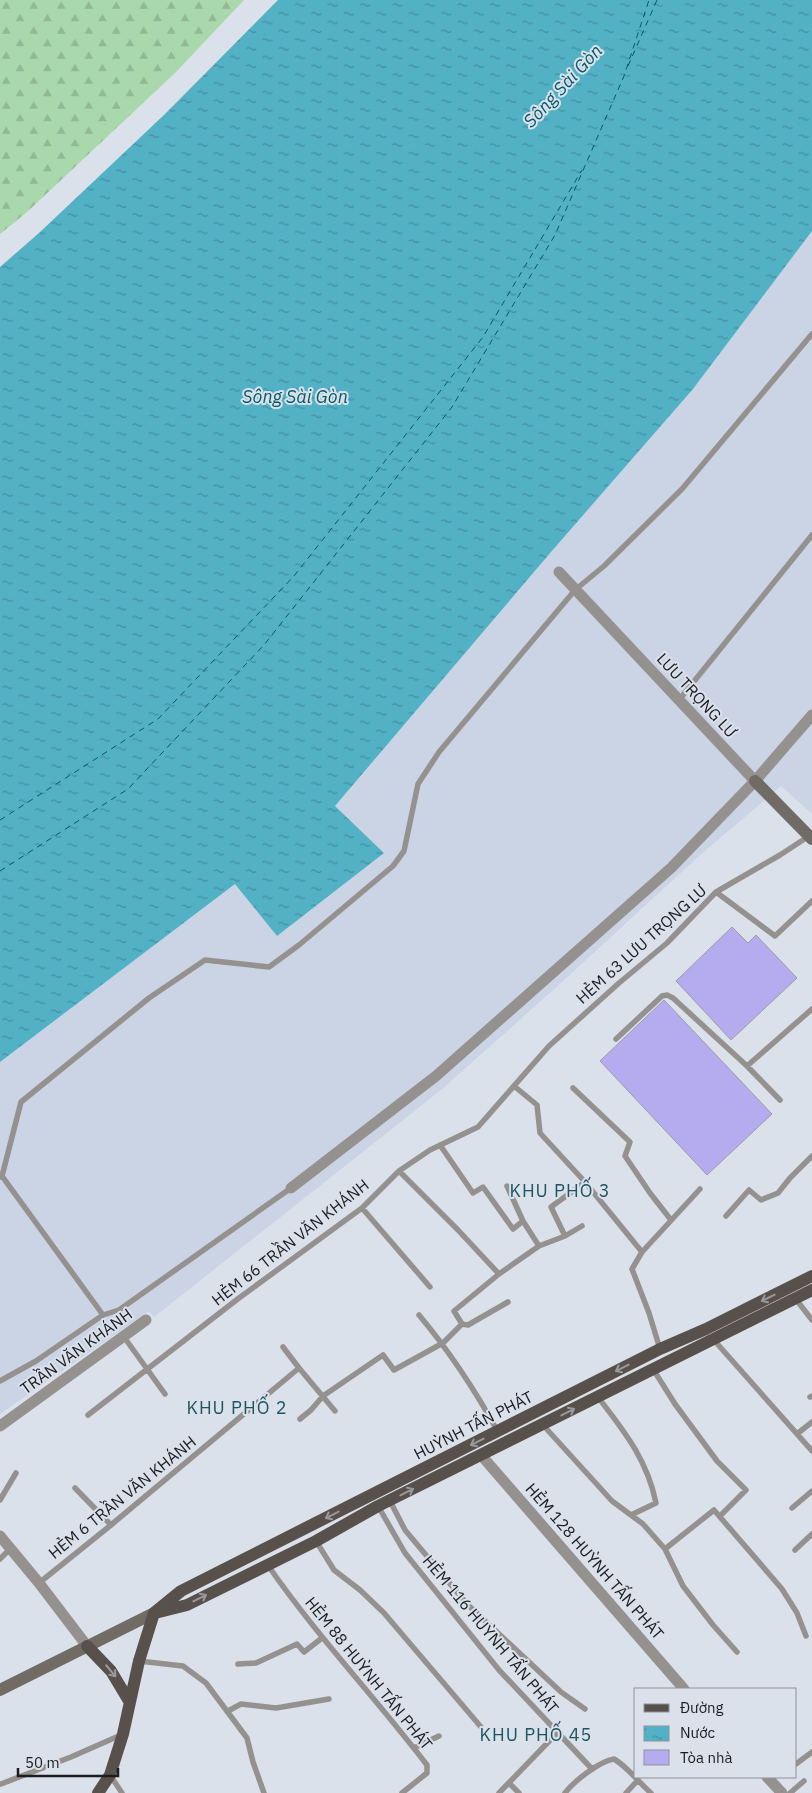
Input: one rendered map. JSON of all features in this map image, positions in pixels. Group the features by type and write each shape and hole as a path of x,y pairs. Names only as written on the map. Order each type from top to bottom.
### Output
{"main road":[{"name":"LƯU TRỌNG LƯ","path":"755,781 810,837"},
{"name":"HUỲNH TẤN PHÁT","path":"0,1690 154,1613 187,1605 316,1541 384,1504 653,1369 709,1334 812,1276"},
{"name":"HUỲNH TẤN PHÁT","path":"154,1613 180,1591 660,1349 709,1334 812,1290"},
{"path":"512,1424 521,1436"},
{"path":"98,1793 110,1775 124,1734 139,1661 154,1613"},
{"path":"87,1646 111,1671 130,1700"}],"street":[{"name":"LƯU TRỌNG LƯ","path":"559,572 755,781"},
{"path":"291,1188 436,1076 671,868 755,781 812,715"},
{"name":"TRẦN VĂN KHÁNH","path":"0,1426 146,1320"},
{"name":"HẺM 128 HUỲNH TẤN PHÁT","path":"481,1455 683,1688"},
{"path":"0,1536 87,1646"},
{"path":"773,1778 782,1793"}],"lane":[{"path":"103,1315 1,1176 21,1102 149,998 205,960 269,967 306,939 393,866 404,851 418,784 439,752 575,590 604,566 682,489 812,334"},
{"path":"679,700 812,534"},
{"path":"716,892 810,837"},
{"name":"HẺM 63 LƯU TRỌNG LƯ","path":"478,1127 549,1046 667,943 716,892 775,936 812,901"},
{"path":"616,1039 662,996 667,995 673,998 747,1066 780,1100"},
{"path":"747,1066 812,1008"},
{"path":"514,1086 536,1105 540,1133 585,1182 642,1252"},
{"path":"573,1088 630,1142 625,1156 671,1220"},
{"name":"HẺM 66 TRẦN VĂN KHÁNH","path":"88,1415 146,1369 362,1208 399,1171 440,1145 478,1127"},
{"path":"440,1145 473,1193 482,1187 513,1229 523,1221"},
{"path":"726,1216 749,1190 761,1200 778,1193 812,1156"},
{"path":"399,1171 499,1274"},
{"path":"565,1236 551,1207 585,1182"},
{"path":"508,1186 523,1221 539,1246"},
{"path":"0,1381 36,1361 103,1315 119,1310 291,1188"},
{"path":"660,1349 632,1269 642,1252 700,1189"},
{"path":"362,1208 430,1287"},
{"path":"508,1302 468,1325 462,1324 454,1311 499,1274 539,1246 565,1236 582,1226"},
{"path":"795,1298 812,1320"},
{"path":"419,1315 442,1343 473,1388 504,1444"},
{"path":"300,1419 311,1410 322,1396 383,1354 394,1370 442,1343 462,1324"},
{"path":"709,1334 812,1451"},
{"path":"124,1337 165,1394"},
{"path":"283,1347 335,1411"},
{"name":"HẺM 6 TRẦN VĂN KHÁNH","path":"39,1583 299,1368"},
{"path":"653,1369 675,1404 717,1461 746,1490 720,1516"},
{"path":"598,1397 637,1449 653,1487 656,1502 631,1515"},
{"path":"797,1434 812,1422"},
{"path":"543,1425 612,1501 643,1524 664,1549 683,1586 737,1652"},
{"path":"0,1500 16,1472"},
{"path":"75,1488 111,1525"},
{"path":"385,1488 384,1504 467,1604 561,1692 585,1709"},
{"path":"792,1508 812,1491"},
{"name":"HẺM 116 HUỲNH TẤN PHÁT","path":"374,1494 384,1504 405,1553 499,1670 592,1769"},
{"path":"664,1549 714,1510 782,1589 797,1613 806,1636"},
{"path":"795,1550 812,1534"},
{"path":"316,1541 334,1570 360,1590 384,1613 482,1726"},
{"path":"0,1559 10,1549"},
{"name":"HẺM 88 HUỲNH TẤN PHÁT","path":"267,1564 285,1591 322,1638 379,1704 427,1765 427,1773 402,1793"},
{"path":"238,1664 256,1663 297,1644 304,1652 322,1638"},
{"path":"139,1661 183,1666 206,1682 247,1738 264,1793"},
{"path":"228,1711 241,1704 276,1708 329,1699"},
{"path":"500,1793 557,1733"},
{"path":"1,1784 124,1734"},
{"path":"414,1748 439,1736"},
{"path":"797,1763 812,1752"},
{"path":"565,1793 570,1786 592,1769 608,1760 614,1759 621,1763 634,1778"},
{"path":"110,1775 122,1793"},
{"path":"634,1778 651,1793"},
{"path":"626,1793 637,1781"},
{"path":"790,1793 804,1781"},
{"path":"510,1783 519,1793"}],"shaded area":[{"path":"812,231 812,814 781,786 698,857 441,1090 154,1317 149,1311 0,1414 0,1062 235,884 384,853 335,806 551,552 693,389"}],"green space":[{"path":"0,0 244,0 176,72 27,212 0,234"}],"water":[{"name":"Sông Sài Gòn","path":"278,0 812,0 812,231 693,389 551,552 335,806 384,853 277,936 235,884 0,1062 0,267 39,233 165,114"}],"building":[{"path":"732,927 748,943 756,935 797,978 731,1040 676,981"},
{"path":"664,1000 772,1114 707,1175 600,1061"}],"ferry route":[{"path":"0,871 128,789 264,645 452,407 555,235 624,76 649,0"},
{"path":"628,66 657,0"},
{"path":"0,820 158,719 294,576 483,337 582,170"}],"district":[{"name":"KHU PHỐ 3","path":"560,1191"},
{"name":"KHU PHỐ 2","path":"237,1408"},
{"name":"KHU PHỐ 45","path":"536,1735"}]}
